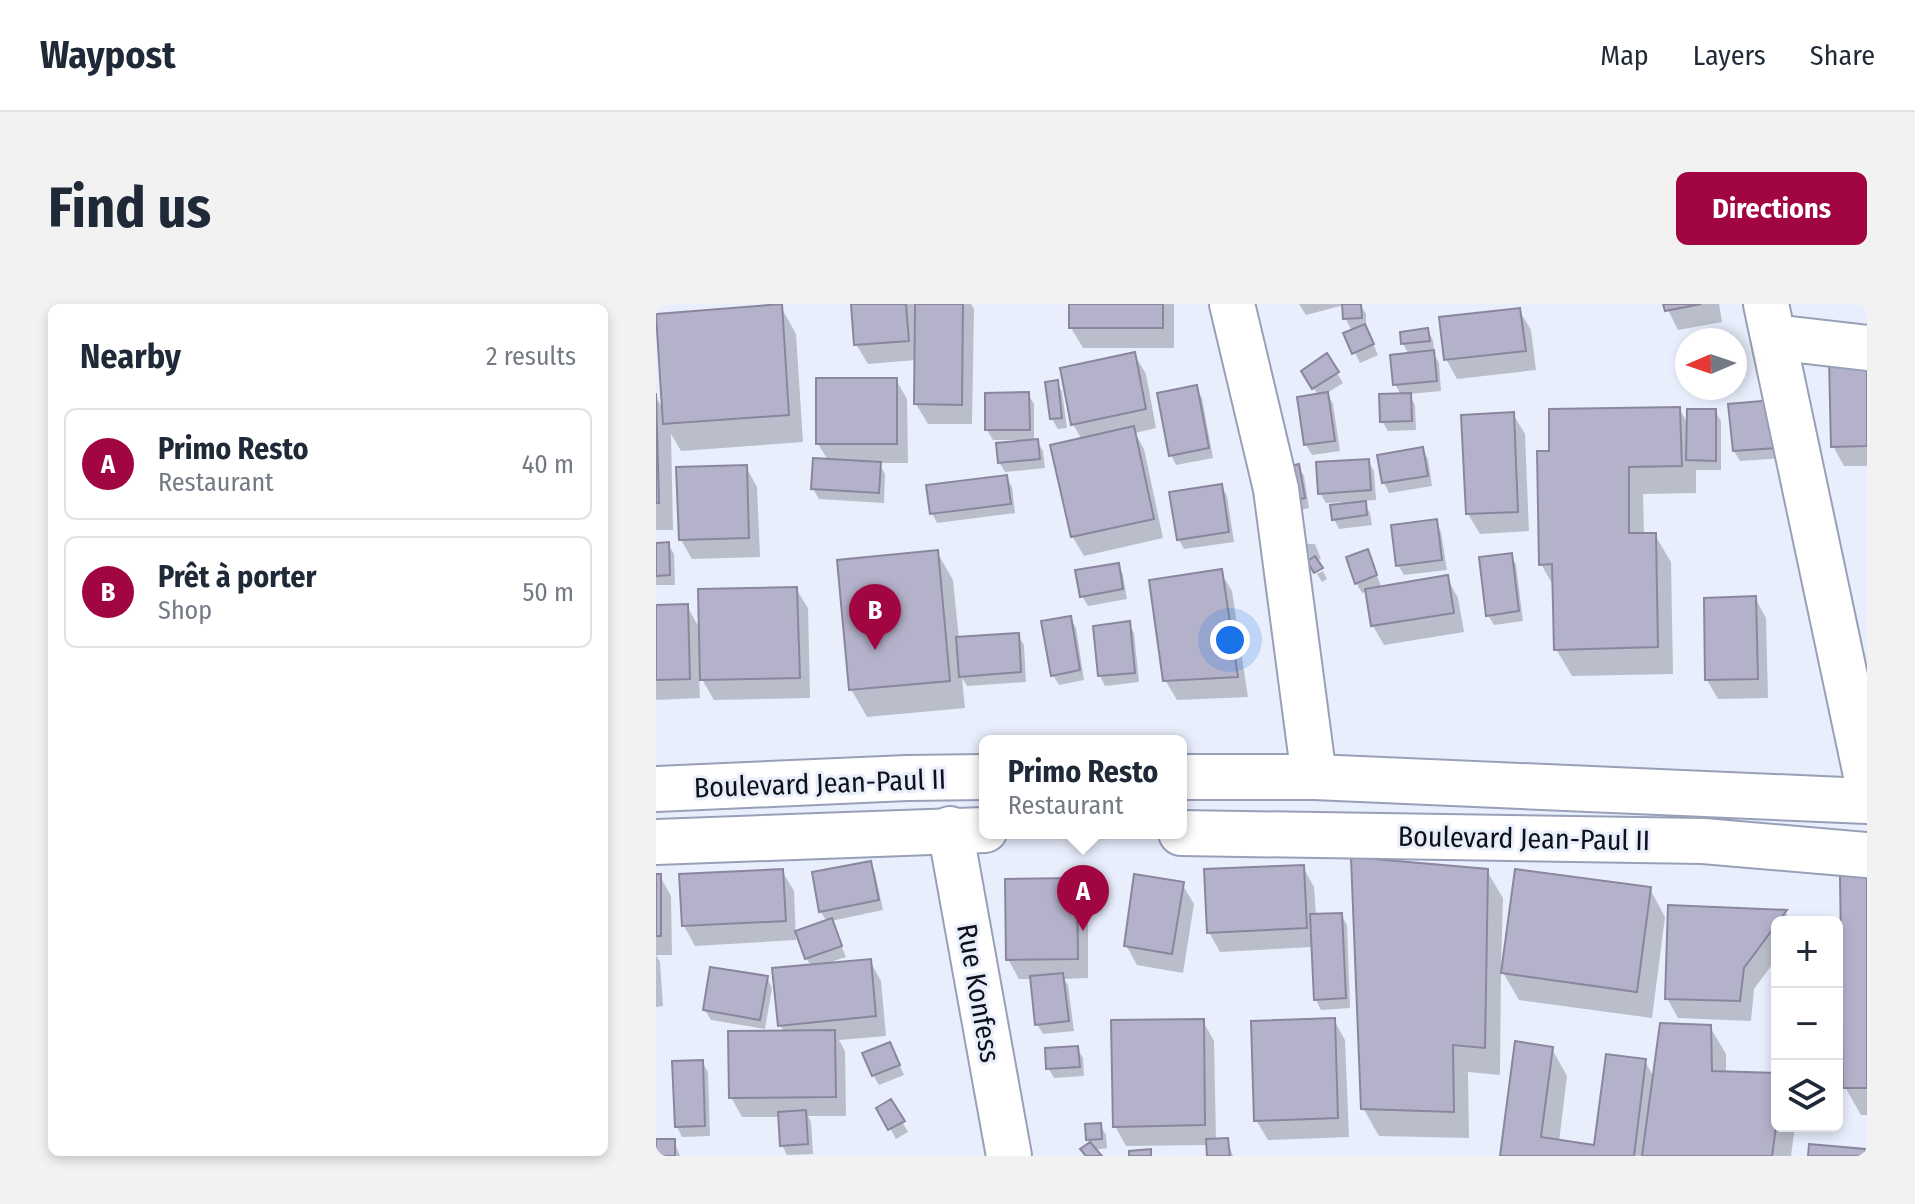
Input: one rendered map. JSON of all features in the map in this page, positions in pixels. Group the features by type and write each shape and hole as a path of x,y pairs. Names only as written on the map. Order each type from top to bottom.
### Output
{"main road":[{"path":"1232,304 1276,489 1314,777"},
{"path":"1867,348 1770,320 1867,780"},
{"name":"Boulevard Jean-Paul II","path":"656,789 979,777"},
{"name":"Boulevard Jean-Paul II","path":"1187,777 1314,777 1867,801"},
{"name":"Boulevard Jean-Paul II","path":"656,842 967,829"},
{"name":"Rue Konfess","path":"967,829 1009,1156"},
{"name":"Boulevard Jean-Paul II","path":"1187,833 1703,841 1867,855"}],"building":[{"path":"782,304 789,415 663,424 656,314"},
{"path":"851,304 906,304 909,341 854,345"},
{"path":"915,304 963,304 962,405 914,404"},
{"path":"1069,304 1163,304 1163,328 1069,328"},
{"path":"1342,304 1361,304 1362,318 1343,319"},
{"path":"1663,304 1701,304 1665,311"},
{"path":"1520,308 1526,351 1444,360 1439,317"},
{"path":"1365,324 1374,344 1352,354 1343,333"},
{"path":"1428,328 1430,341 1401,344 1400,332"},
{"path":"1434,350 1437,381 1393,385 1390,355"},
{"path":"1135,352 1146,409 1071,425 1060,368"},
{"path":"1327,353 1339,372 1312,389 1301,371"},
{"path":"1867,358 1867,446 1831,447 1829,359"},
{"path":"816,378 897,378 897,444 816,444"},
{"path":"1058,380 1062,418 1050,419 1045,382"},
{"path":"1197,385 1209,448 1169,456 1157,393"},
{"path":"1029,392 1030,430 985,430 985,393"},
{"path":"1328,392 1335,441 1304,445 1297,397"},
{"path":"656,393 659,503 656,503"},
{"path":"1411,393 1412,421 1380,422 1379,394"},
{"path":"1773,400 1777,448 1733,451 1728,404"},
{"path":"1680,407 1682,466 1629,467 1629,533 1656,533 1658,647 1554,650 1552,564 1539,565 1537,451 1549,451 1549,409"},
{"path":"1687,409 1716,409 1716,461 1686,460"},
{"path":"1514,412 1518,512 1466,514 1461,415"},
{"path":"1134,426 1154,519 1071,537 1050,445"},
{"path":"1038,439 1040,459 998,463 996,443"},
{"path":"1423,447 1428,476 1382,483 1377,455"},
{"path":"813,458 881,462 879,493 811,489"},
{"path":"1369,459 1371,490 1318,494 1316,462"},
{"path":"1299,464 1305,498 1292,501 1286,467"},
{"path":"747,465 749,538 679,540 676,467"},
{"path":"1007,475 1011,504 930,514 926,485"},
{"path":"1222,484 1229,532 1177,540 1169,492"},
{"path":"1366,501 1367,515 1332,520 1330,505"},
{"path":"1437,519 1442,560 1396,566 1391,525"},
{"path":"669,542 670,575 656,576 656,543"},
{"path":"1368,549 1377,575 1355,584 1346,557"},
{"path":"938,550 950,681 849,690 837,560"},
{"path":"1512,553 1519,611 1486,616 1479,557"},
{"path":"1315,556 1323,568 1314,573 1307,561"},
{"path":"1119,563 1123,589 1080,597 1075,570"},
{"path":"1222,569 1238,677 1163,681 1149,580"},
{"path":"1448,575 1454,613 1371,626 1365,589"},
{"path":"797,587 800,678 700,680 698,589"},
{"path":"1756,596 1758,679 1705,680 1704,598"},
{"path":"688,604 690,679 656,680 656,605"},
{"path":"1071,616 1080,670 1051,676 1041,621"},
{"path":"1130,621 1135,673 1098,676 1093,626"},
{"path":"1019,633 1021,672 959,677 956,637"},
{"path":"1351,857 1488,869 1485,1048 1453,1045 1454,1112 1361,1109"},
{"path":"871,861 879,900 819,912 812,872"},
{"path":"1304,865 1307,928 1207,933 1204,869"},
{"path":"783,869 786,921 682,926 679,874"},
{"path":"1515,869 1651,887 1637,992 1501,973"},
{"path":"656,874 661,874 661,936 656,936"},
{"path":"1134,874 1184,882 1172,954 1124,946"},
{"path":"1840,875 1867,875 1867,1088 1843,1088 1843,916 1841,916"},
{"path":"1077,878 1078,959 1006,960 1005,879"},
{"path":"1668,905 1787,910 1783,916 1771,916 1771,932 1744,968 1740,1001 1665,999"},
{"path":"1342,913 1346,998 1314,1000 1310,914"},
{"path":"832,918 842,946 805,959 795,931"},
{"path":"871,959 876,1016 778,1026 772,968"},
{"path":"710,967 768,976 760,1020 703,1010"},
{"path":"1063,973 1069,1021 1035,1025 1030,976"},
{"path":"1335,1018 1338,1118 1254,1121 1251,1021"},
{"path":"1204,1019 1205,1125 1113,1127 1111,1020"},
{"path":"1660,1023 1711,1025 1712,1071 1771,1073 1771,1132 1775,1132 1772,1156 1642,1156"},
{"path":"835,1030 836,1097 729,1098 728,1031"},
{"path":"1515,1041 1553,1047 1541,1137 1594,1145 1606,1054 1646,1059 1634,1156 1500,1156"},
{"path":"890,1042 900,1065 872,1076 862,1053"},
{"path":"1078,1046 1080,1067 1046,1069 1045,1048"},
{"path":"703,1060 705,1126 675,1127 672,1061"},
{"path":"891,1099 905,1121 888,1130 876,1108"},
{"path":"806,1110 808,1144 780,1146 778,1112"},
{"path":"1101,1123 1102,1139 1086,1140 1085,1124"},
{"path":"1228,1138 1230,1156 1207,1156 1206,1139"},
{"path":"656,1139 675,1139 675,1156 656,1156"},
{"path":"1090,1142 1102,1156 1086,1156 1080,1149"},
{"path":"1809,1144 1865,1149 1865,1156 1808,1156"},
{"path":"1151,1149 1151,1156 1129,1156 1129,1151"}],"place":[{"name":"Prêt à porter","path":"875,650"},
{"name":"Primo Resto","path":"1083,931"}]}
